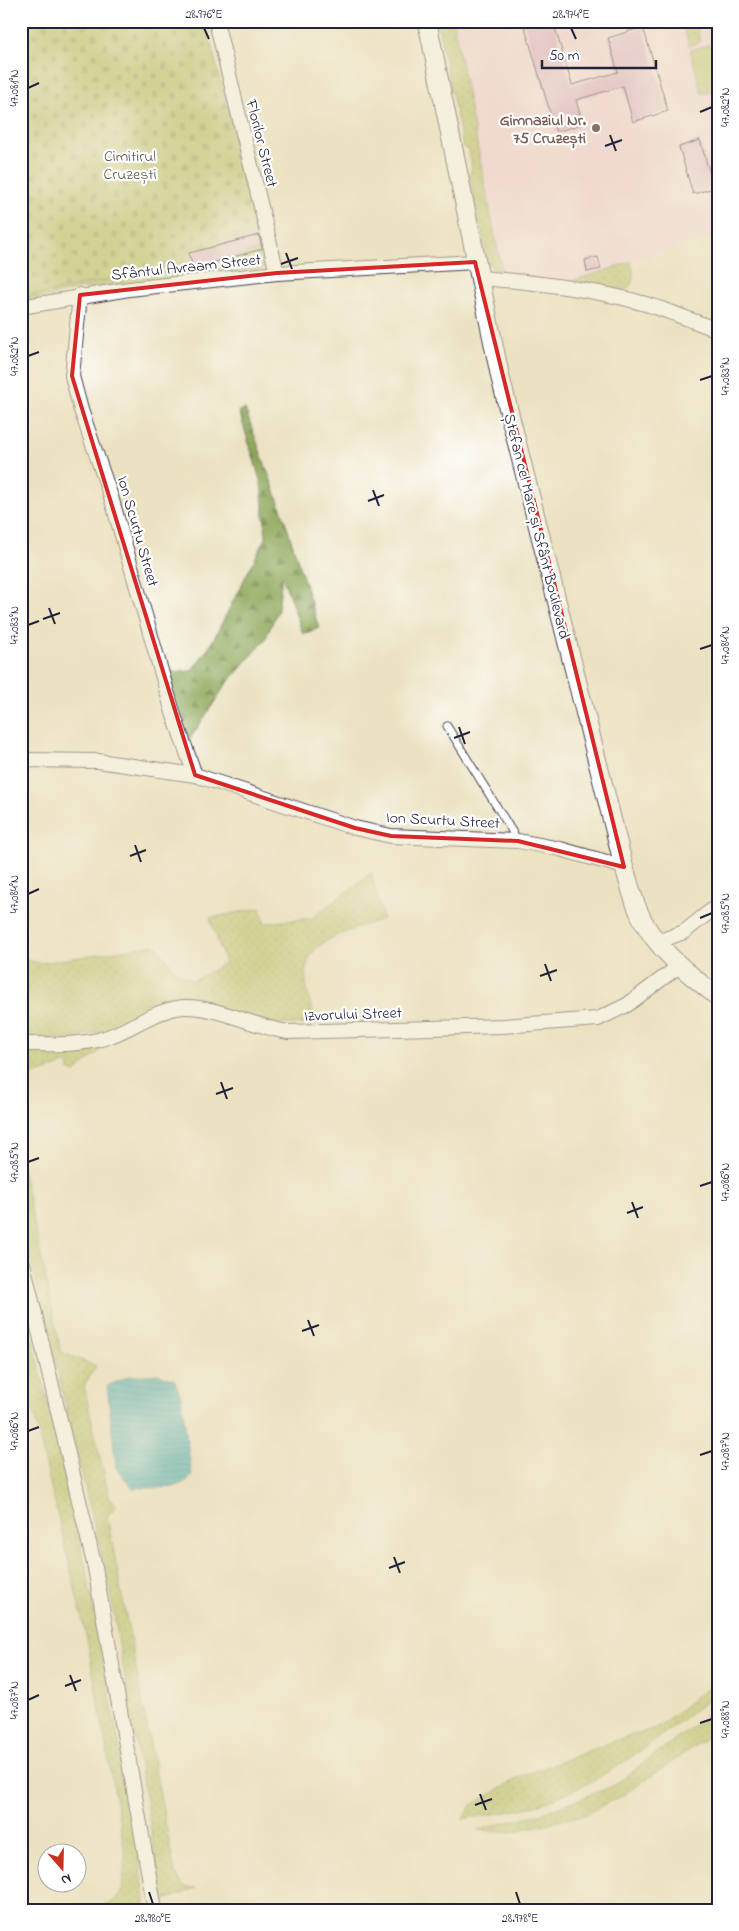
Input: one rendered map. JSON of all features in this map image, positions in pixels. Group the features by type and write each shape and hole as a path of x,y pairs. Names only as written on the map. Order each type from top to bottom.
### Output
{"street":[{"name":"Florilor Street","path":"216,21 277,273"},
{"name":"Ștefan cel Mare și Sfânt Boulevard","path":"427,21 500,376 624,867 636,906 657,942 679,966 718,997"},
{"name":"Sfântul Avraam Street","path":"21,306 80,295 277,273 477,270 521,281 607,295 652,305 718,330"},
{"name":"Ion Scurtu Street","path":"80,295 72,376 111,497 174,716 195,775"},
{"name":"Ion Scurtu Street","path":"21,760 98,761 195,775 355,828 391,836 518,841 560,849 624,867"},
{"path":"657,942 684,932 718,905"},
{"name":"Izvorului Street","path":"21,1044 69,1044 106,1038 134,1023 176,1008 202,1009 268,1029 288,1032 503,1026 598,1019 627,1005 679,966"},
{"path":"21,1255 49,1366 95,1568 155,1910"}],"lane":[{"name":"Ion Scurtu Street","path":"447,726 518,841"}],"highlighted area":[{"path":"475,262 624,867 518,841 391,836 355,828 195,775 72,376 80,295 277,273"}],"shaded area":[{"name":"Gimnaziul Nr. 75 Cruzești","path":"453,21 718,21 718,235 573,281 502,272"}],"green space":[{"name":"Cimitirul Cruzești","path":"21,21 205,21 264,249 193,268 178,265 21,298"},
{"path":"437,21 453,21 502,272 492,268 488,262 469,175 472,169 469,150 463,147"},
{"path":"696,24 700,42 689,46 684,27"},
{"path":"718,42 718,90 702,94 690,50"},
{"path":"264,249 268,264 263,269 195,276 193,268"},
{"path":"631,262 633,281 625,291 573,281"},
{"path":"178,265 181,266 182,274 177,279 80,289 21,302 21,298"},
{"path":"245,409 282,511 319,628 303,634 282,576 278,610 265,640 225,686 188,742 167,672 191,671 210,646 266,537 261,483 239,411"},
{"path":"371,873 383,919 341,934 325,942 314,950 308,962 306,978 309,998 317,1024 273,1024 207,1005 71,1039 21,1040 21,959 41,963 155,945 178,973 193,981 225,963 210,918 260,908 265,923 312,918"},
{"path":"114,1039 75,1072 69,1071 68,1063 23,1079 26,1088 21,1090 21,1048"},
{"path":"21,1161 61,1352 96,1366 84,1386 109,1496 117,1506 107,1516 175,1873 184,1887 196,1888 163,1901 110,1591 21,1220"},
{"path":"21,1287 85,1564 138,1844 146,1910 93,1910 114,1901 122,1890 125,1853 88,1645 21,1359"},
{"path":"718,1680 718,1692 636,1754 593,1780 570,1792 535,1805 463,1819 472,1805 518,1778 622,1738 656,1728"},
{"path":"718,1707 718,1730 625,1794 584,1815 511,1832 477,1830 543,1813 613,1786"}],"water":[{"path":"158,1374 175,1380 181,1397 192,1475 181,1484 173,1486 132,1488 116,1468 107,1386 129,1376"}],"building":[{"path":"523,21 553,21 572,85 618,72 608,38 643,27 668,111 633,122 623,86 576,100 583,124 556,132"},
{"path":"700,140 714,188 693,194 679,147"},
{"path":"259,235 262,249 193,268 189,253"},
{"path":"598,257 601,269 587,272 585,260"}],"place":[{"name":"Gimnaziul Nr. 75 Cruzești","path":"596,128"}]}
